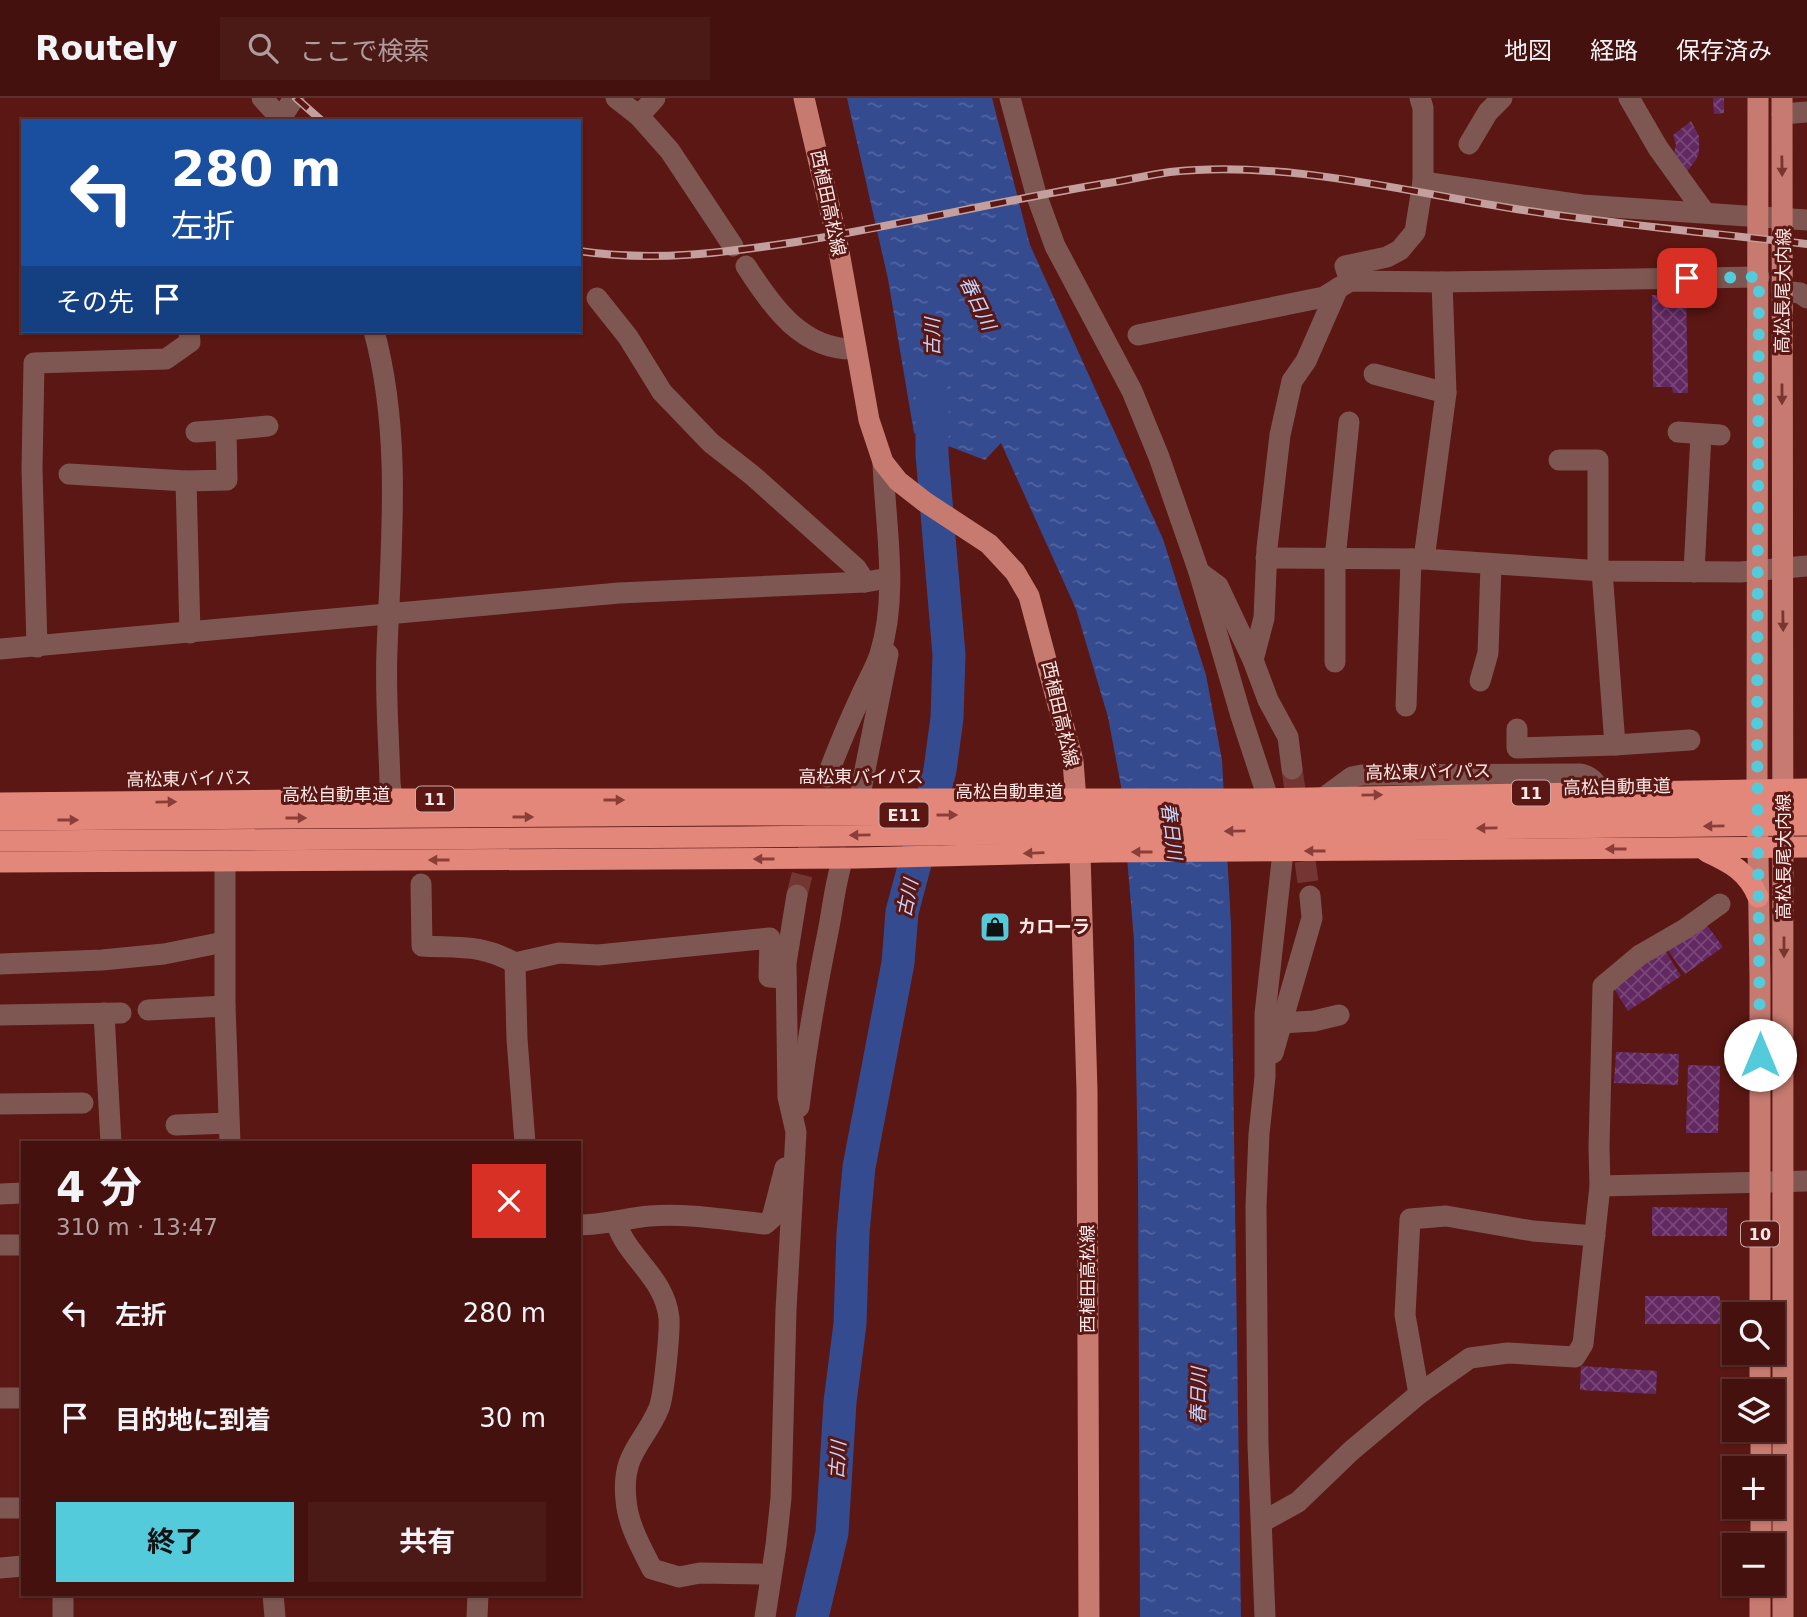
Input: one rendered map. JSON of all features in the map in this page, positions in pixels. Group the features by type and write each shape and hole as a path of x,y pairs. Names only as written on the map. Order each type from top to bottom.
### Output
{"highway":[{"name":"高松東バイパス","path":"0,803 392,799 1261,798 1807,789"},
{"name":"高松自動車道","path":"0,820 724,815 1334,815 1807,806"},
{"name":"E11","path":"0,841 741,837 1807,825"},
{"path":"0,862 850,858 1102,852 1807,847"},
{"path":"1700,849 1730,862 1745,873 1753,883 1758,897"}],"main road":[{"name":"西植田高松線","path":"804,98 836,235 869,419 883,462 898,481 989,544 1015,572 1028,596 1073,761 1080,853 1087,1091 1089,1617"},
{"name":"高松長尾大内線","path":"1758,98 1756,570 1760,1302"},
{"name":"高松長尾大内線","path":"1782,106 1783,1617"},
{"path":"1760,1596 1760,1617"}],"street":[{"path":"262,98 282,119 294,98"},
{"path":"616,98 639,116 670,151 733,246"},
{"path":"639,116 655,98"},
{"path":"1010,98 1036,194 1055,246 1132,391 1159,457 1199,572 1241,716 1261,798"},
{"path":"1253,660 1264,618 1266,558 1274,473 1292,381 1306,361 1344,284 1345,266 1387,257 1410,242 1415,232 1423,182 1423,108 1420,98"},
{"path":"1629,98 1658,148 1705,214"},
{"path":"1469,144 1490,103"},
{"path":"1782,106 1807,112"},
{"path":"1423,182 1582,205 1807,220"},
{"path":"746,267 771,304 795,329 842,349 856,349"},
{"path":"1139,335 1324,297 1344,284 1759,277"},
{"path":"1406,706 1418,559 1446,393 1442,282"},
{"path":"1782,291 1800,293 1807,298"},
{"path":"597,298 628,337 662,393 711,443 752,475 856,568 865,582"},
{"path":"37,647 32,469 34,363 166,359 190,342 189,333"},
{"path":"375,333 384,368 391,434 390,615 387,650 392,799"},
{"path":"1374,374 1446,393"},
{"path":"1335,662 1335,559 1349,422"},
{"path":"196,432 268,426"},
{"path":"69,474 186,481 227,480 226,430"},
{"path":"1678,432 1710,434 1694,572"},
{"path":"1559,460 1598,460 1600,571 1615,745"},
{"path":"865,800 888,659 890,546 883,462"},
{"path":"186,481 190,633"},
{"path":"1266,558 1418,559 1600,571 1694,572 1807,566"},
{"path":"1480,681 1488,653 1491,565"},
{"path":"1199,572 1218,586 1253,660 1268,700 1288,737 1292,769"},
{"path":"0,649 619,593 865,582 889,578"},
{"path":"827,777 842,736 880,654 888,605"},
{"path":"1517,729 1517,748 1690,740"},
{"path":"1265,1617 1258,1445 1256,1206 1265,1077 1265,1014 1283,852"},
{"path":"765,1617 779,1514 796,1132 808,1029 830,923 835,882 850,858"},
{"path":"176,1125 230,1133 223,942 225,861"},
{"path":"421,884 422,946 480,948 496,953 515,964 559,953 598,956 770,938 769,977 786,978"},
{"path":"796,1132 788,1097 786,963 797,895"},
{"path":"1265,1077 1312,918 1310,896"},
{"path":"1262,1522 1298,1502 1351,1451 1419,1394 1470,1358 1508,1353 1575,1357 1583,1344 1600,1186 1603,986 1640,955 1685,929 1720,904"},
{"path":"0,964 102,960 164,954 223,942"},
{"path":"515,964 517,1039 525,1141"},
{"path":"148,1010 225,1006"},
{"path":"0,1016 112,1013 111,1141"},
{"path":"1282,1023 1314,1021 1339,1014"},
{"path":"0,1104 83,1103"},
{"path":"581,1226 650,1216 690,1216 765,1224 772,1218 788,1156 796,1155"},
{"path":"1600,1186 1807,1181"},
{"path":"0,1194 21,1193"},
{"path":"1419,1394 1405,1315 1410,1219 1446,1216 1533,1231 1595,1236"},
{"path":"616,1222 621,1239 660,1286 669,1317 660,1406 632,1452 626,1475 625,1501 633,1531 652,1569 679,1577 700,1573 760,1574"},
{"path":"0,1245 21,1245"},
{"path":"0,1398 21,1398"},
{"path":"0,1508 21,1508"},
{"path":"754,1617 760,1574 772,1529 779,1514"},
{"path":"0,1568 21,1566"},
{"path":"63,1596 63,1617"},
{"path":"272,1596 275,1617"},
{"path":"477,1617 478,1596"}],"water":[{"name":"春日川","path":"847,98 992,98 1030,245 1163,539 1206,675 1222,760 1231,925 1241,1617 1140,1617 1134,940 1121,786 1108,717 1076,609 1001,443 985,460 914,433 888,279"}],"building":[{"path":"1713,98 1724,98 1724,113 1714,114"},
{"path":"1691,121 1699,136 1699,152 1685,174 1674,153 1676,145 1673,135"},
{"path":"1686,289 1688,393 1673,393 1672,387 1653,387 1652,295 1671,295 1671,290"},
{"path":"1704,921 1723,947 1685,974 1666,948"},
{"path":"1664,949 1681,976 1628,1011 1611,984"},
{"path":"1616,1052 1679,1054 1678,1085 1614,1083"},
{"path":"1688,1065 1720,1066 1718,1133 1686,1133"},
{"path":"1652,1207 1727,1208 1727,1236 1652,1236"},
{"path":"1645,1296 1720,1296 1720,1324 1645,1324"},
{"path":"1581,1366 1657,1371 1656,1394 1580,1390"}],"waterway":[{"name":"古川","path":"812,1617 832,1533 840,1402 850,1324 853,1233 859,1167 898,963 902,912 940,770 947,718 949,655 932,454 932,394"}],"tunnel":[{"path":"1292,769 1310,896"},
{"path":"797,895 816,819"}],"railway":[{"path":"296,98 320,119"},
{"path":"581,251 661,256 742,250 1161,173 1213,169 1257,170 1344,179 1552,214 1807,244"}],"place":[{"name":"カローラ","path":"995,927"}],"route":[{"path":"1687,278 1759,277 1756,570 1760,1055"}]}
